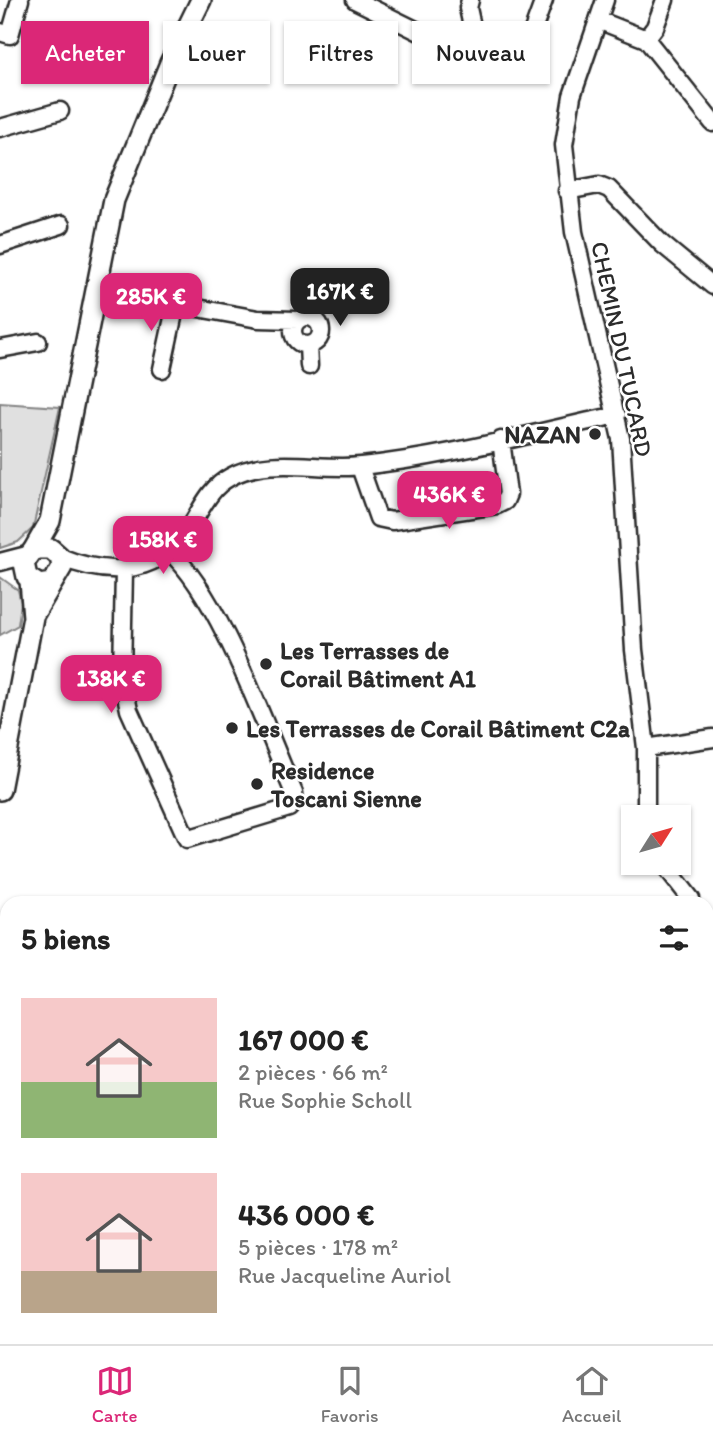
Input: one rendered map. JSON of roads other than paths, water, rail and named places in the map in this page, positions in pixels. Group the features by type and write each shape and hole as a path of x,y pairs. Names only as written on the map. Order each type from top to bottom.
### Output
{"main road":[{"path":"0,790 33,617 29,579 24,563 50,522 114,200 148,114 201,0"},
{"path":"33,617 62,568 50,522"},
{"path":"31,552 45,547 58,554"},
{"path":"29,579 39,585 55,580"}],"street":[{"path":"0,32 10,36 20,0"},
{"path":"355,0 412,28"},
{"path":"470,0 468,8 471,21"},
{"path":"535,21 544,0"},
{"name":"CHEMIN DU TUCARD","path":"604,0 567,119 564,145 567,191 617,415 626,495 634,650 646,748 646,805"},
{"path":"646,39 655,27 664,0"},
{"path":"598,20 646,39 713,122"},
{"path":"0,128 60,111"},
{"path":"567,191 599,184 609,189 662,244 713,286"},
{"path":"0,245 61,225"},
{"path":"96,288 258,319 298,320 293,327 294,336 300,343 308,345 309,366"},
{"path":"162,369 176,304"},
{"path":"0,349 38,342"},
{"path":"58,554 87,568 124,570 147,563 169,551 185,534 204,502 230,477 262,466 360,467 617,415"},
{"path":"360,467 378,518 392,521 497,505 505,501 508,494 501,440"},
{"path":"124,570 122,676 129,710 187,839 289,808 295,797 220,627 206,599 179,560 169,551"},
{"path":"1,563 31,552"},
{"path":"1,563 29,579"},
{"path":"55,580 87,568"},
{"path":"646,748 713,738"},
{"path":"672,875 689,896"}],"place":[{"name":"NAZAN","path":"595,434"},
{"name":"Les Terrasses de Corail Bâtiment A1","path":"266,664"},
{"name":"Les Terrasses de Corail Bâtiment C2a","path":"232,728"},
{"name":"Residence Toscani Sienne","path":"257,784"}]}
